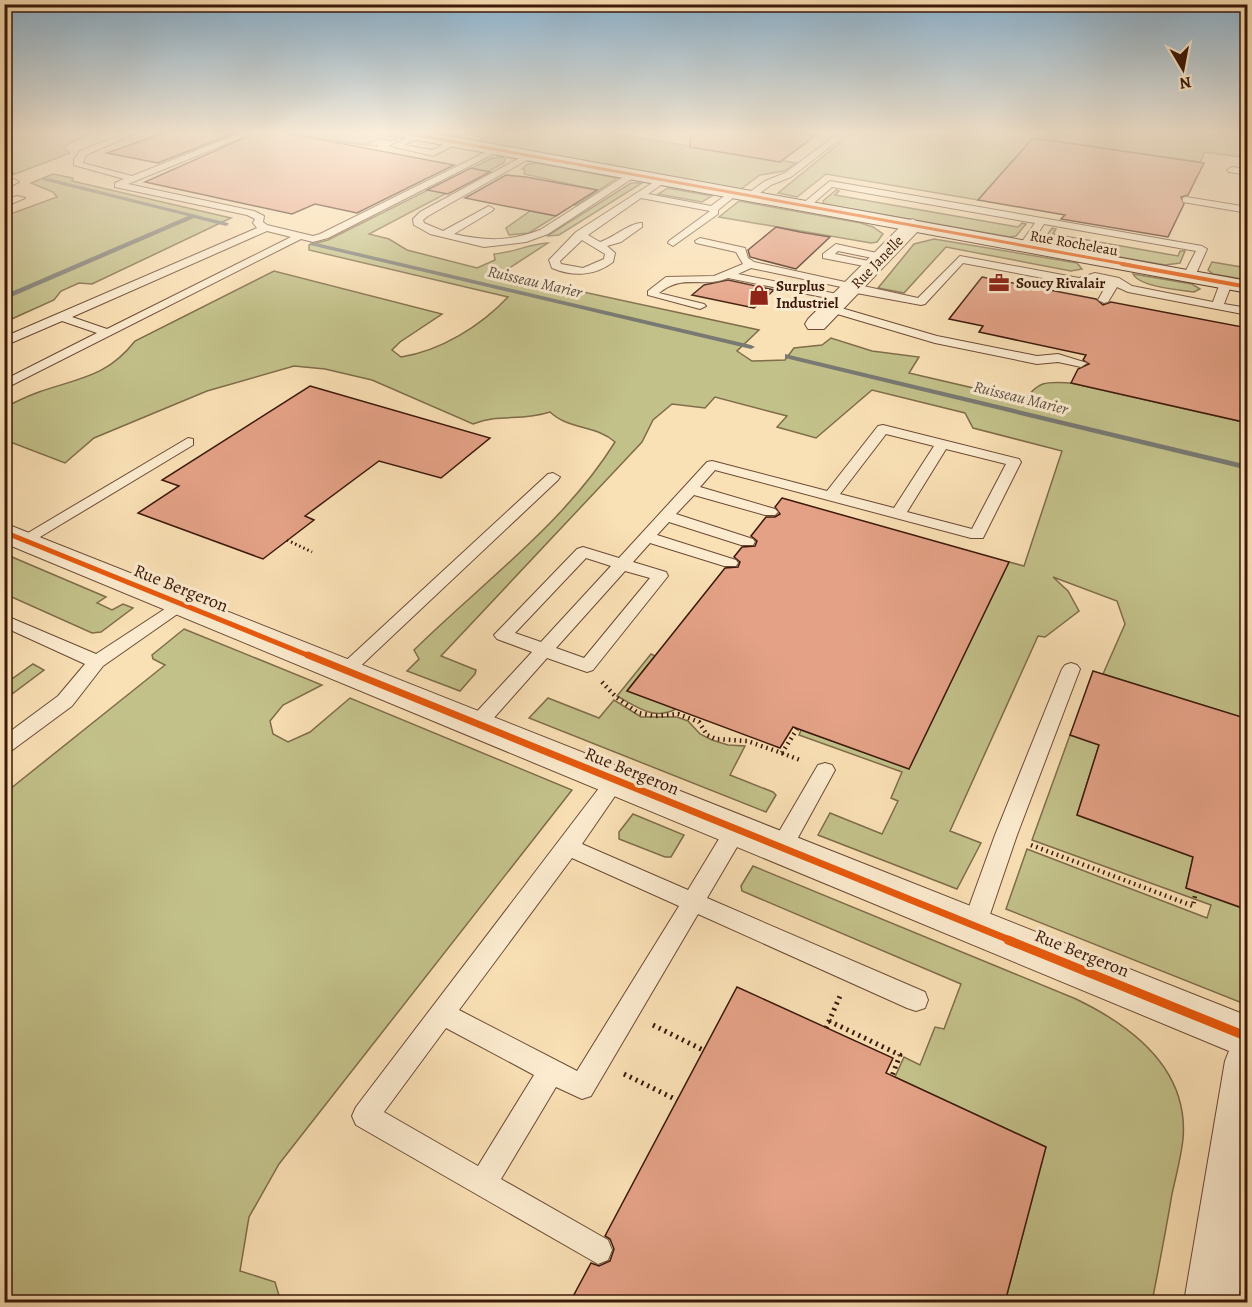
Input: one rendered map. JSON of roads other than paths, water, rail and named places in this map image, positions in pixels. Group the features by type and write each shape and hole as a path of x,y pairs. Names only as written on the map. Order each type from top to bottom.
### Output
{"street":[{"name":"Rue Rocheleau","path":"736,193 1024,246 1112,274 1189,276 1248,286"},
{"name":"Rue Janelle","path":"816,324 913,225"},
{"name":"Rue Bergeron","path":"14,536 1248,1037"},
{"path":"1211,1302 1248,1061"}],"lane":[{"path":"156,193 250,213 260,218 258,223 265,228 313,239 324,236 411,193"},
{"path":"463,193 419,217 418,222 422,228 484,244 526,239 544,232 605,193"},
{"path":"580,234 600,245 611,256 598,268 577,271 556,266 554,260 573,245 580,234 642,193"},
{"path":"805,206 820,193"},
{"path":"884,193 1202,249 1189,276"},
{"path":"639,195 713,209 742,194"},
{"path":"4,204 20,198"},
{"path":"1186,200 1248,210"},
{"path":"444,235 489,209"},
{"path":"673,243 716,212 713,209"},
{"path":"1024,246 1042,220"},
{"path":"600,245 617,240 638,225"},
{"path":"4,342 265,228"},
{"path":"4,385 105,332 300,236"},
{"path":"700,241 741,250 743,259 750,265 844,296 935,339 1037,360 1058,358 1081,363"},
{"path":"728,275 752,285 921,302 960,259 1080,282 1095,276 1112,274 1128,289 1248,312"},
{"path":"700,306 656,296 652,293 670,279 716,279 750,265"},
{"path":"1104,300 1112,274"},
{"path":"1205,320 1226,282"},
{"path":"784,301 796,289"},
{"path":"61,317 105,332"},
{"path":"477,724 712,465 976,535 1014,462 883,429 831,496"},
{"path":"14,536 188,442"},
{"path":"898,514 942,444"},
{"path":"345,671 553,477"},
{"path":"690,489 770,512"},
{"path":"665,516 747,542"},
{"path":"647,537 730,563"},
{"path":"583,552 660,576 587,666 544,650 503,635 583,552"},
{"path":"6,743 65,701 97,662 180,604"},
{"path":"4,620 97,662"},
{"path":"974,926 1006,835 1071,669"},
{"path":"781,848 825,770"},
{"path":"598,1250 364,1116 568,847 615,780"},
{"path":"442,1014 582,1088 736,830"},
{"path":"568,847 916,1000"},
{"path":"482,1184 551,1071"}],"waterway":[{"name":"Ruisseau Marier","path":"101,193 194,216"},
{"path":"4,298 194,216"},
{"name":"Ruisseau Marier","path":"194,216 226,224"},
{"name":"Ruisseau Marier","path":"312,244 751,347"},
{"name":"Ruisseau Marier","path":"788,356 1248,468"}],"place":[{"name":"Soucy Rivalair","path":"999,283"},
{"name":"Surplus Industriel","path":"759,295"}]}
